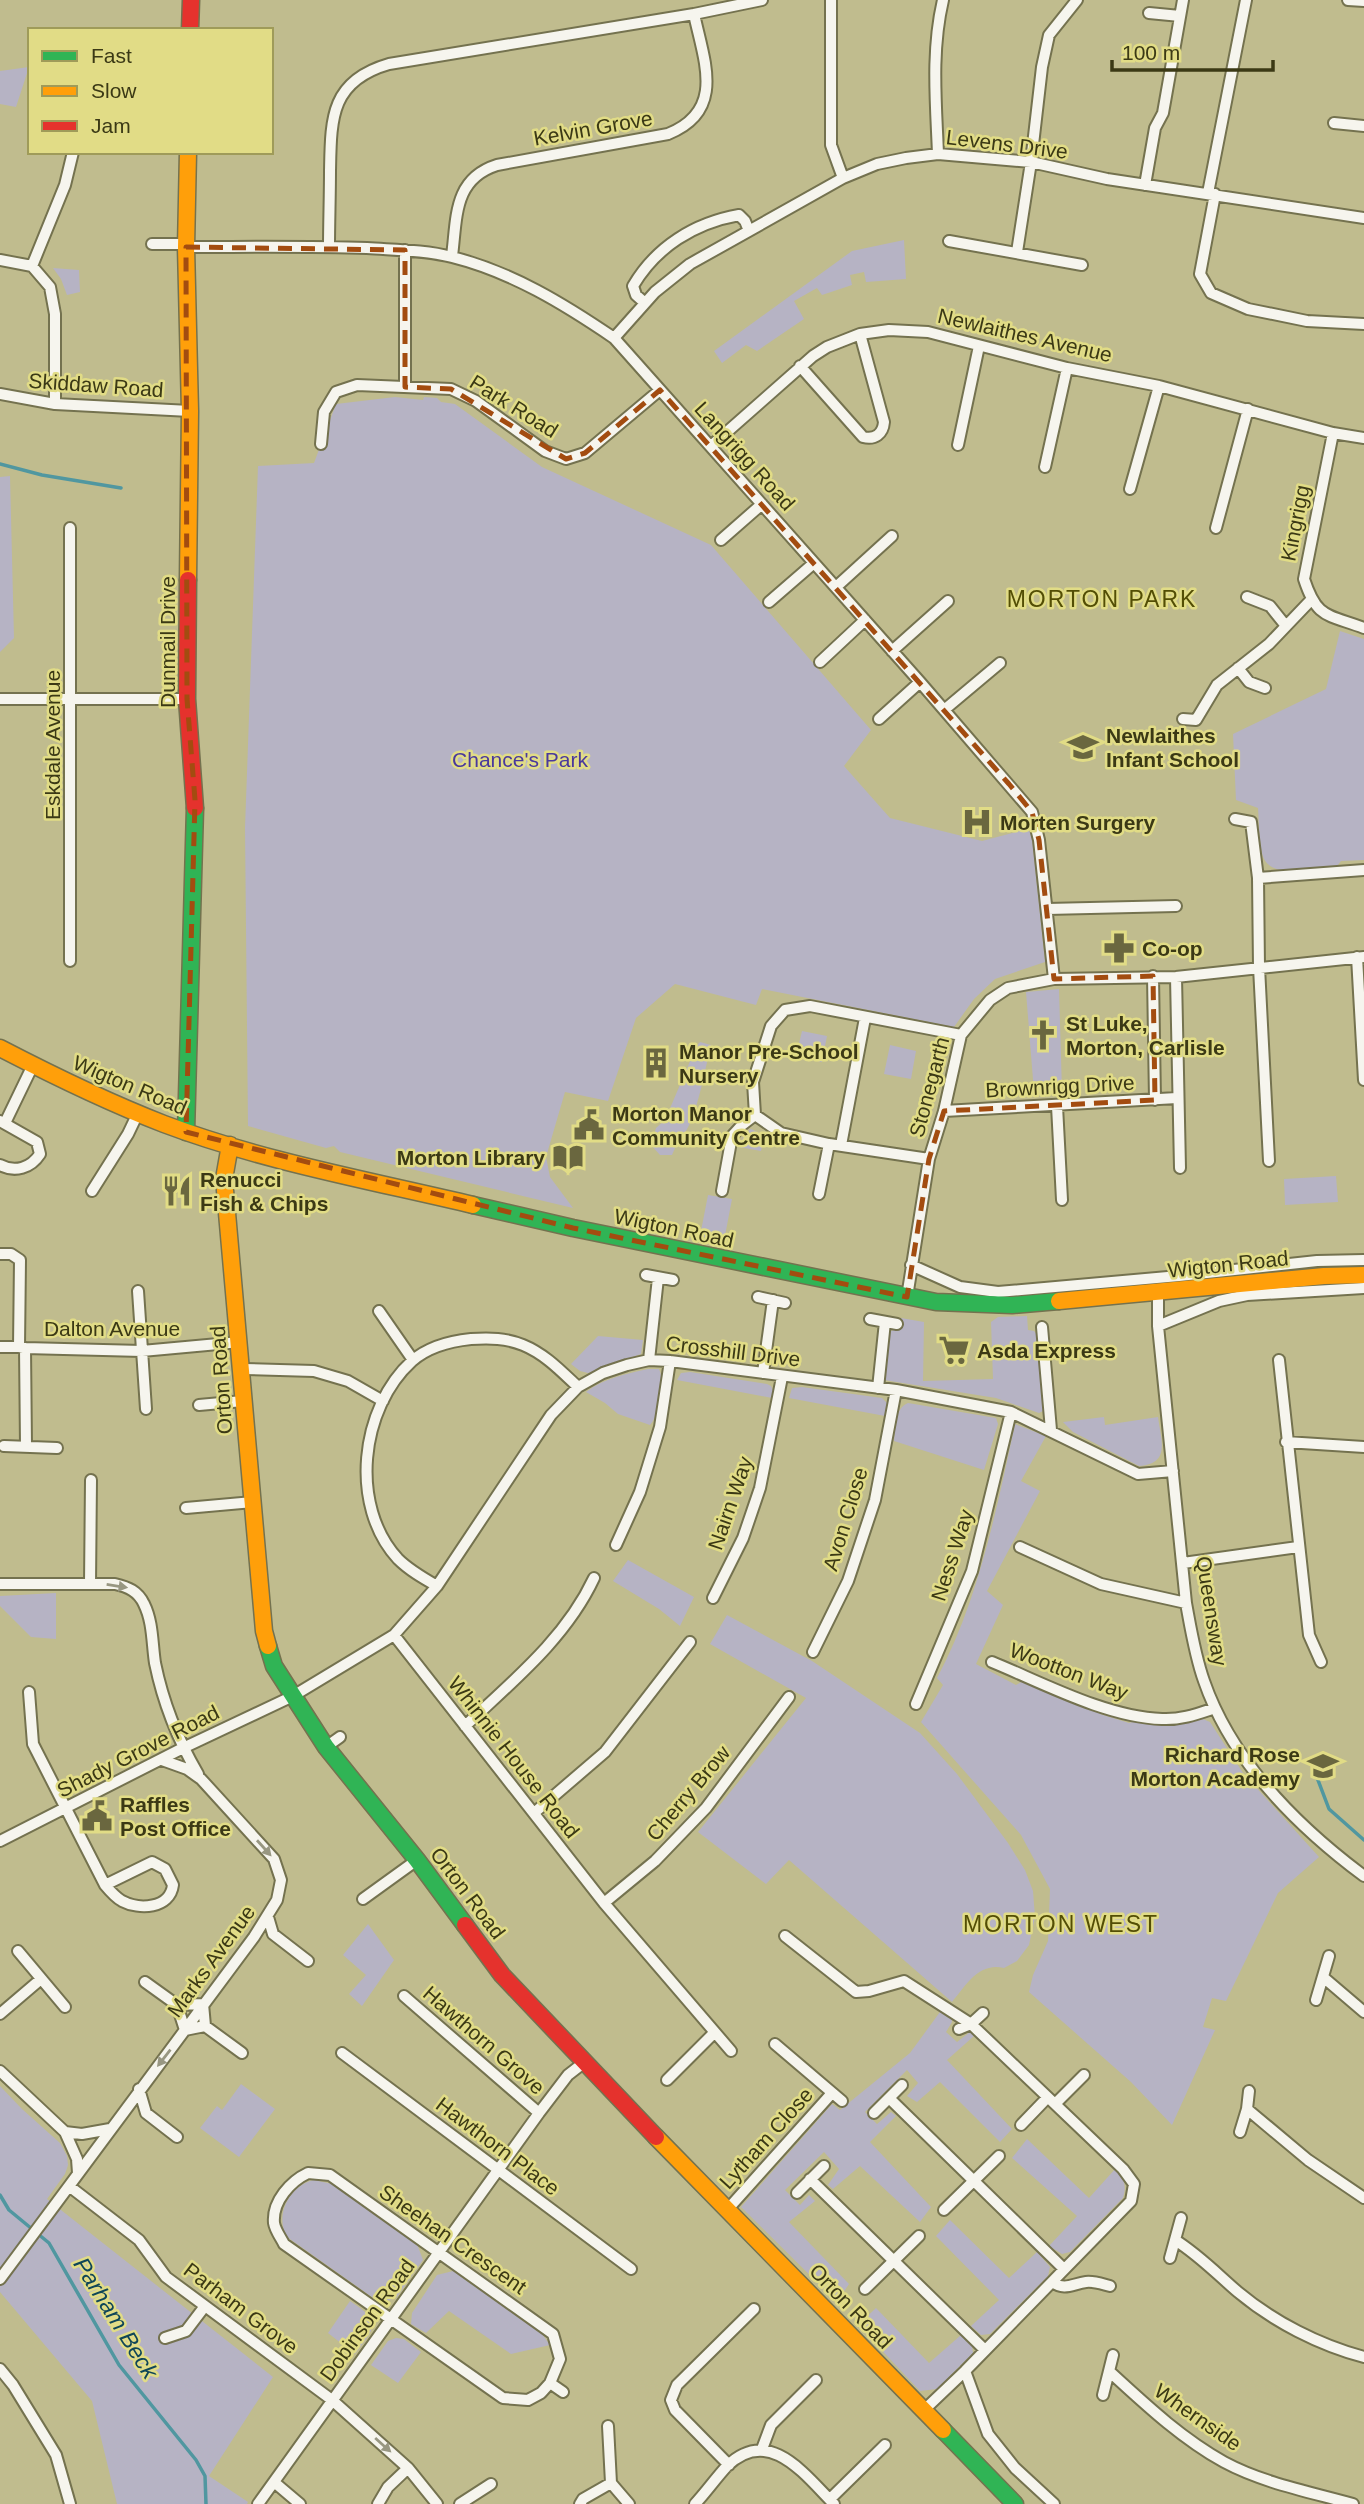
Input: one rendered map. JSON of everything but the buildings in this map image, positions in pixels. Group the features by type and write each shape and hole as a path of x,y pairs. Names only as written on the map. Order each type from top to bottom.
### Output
{"street":[{"path":"190,28 191,0"},
{"path":"329,247 331,124 345,91 365,73 389,64 694,14 762,0"},
{"path":"831,0 831,145 844,178"},
{"path":"938,154 935,56 943,0"},
{"path":"1017,252 1042,67 1049,35 1077,0"},
{"path":"1145,185 1155,128 1163,113 1183,0"},
{"path":"1246,0 1211,194 1200,274 1212,293 1248,309 1295,319 1364,324"},
{"path":"1348,0 1364,1"},
{"path":"1149,13 1180,16"},
{"name":"Kelvin Grove","path":"452,256 461,197 469,182 483,170 497,165 668,134 694,119 704,103 707,83 694,14"},
{"path":"1334,123 1364,126"},
{"path":"32,266 65,185 73,154"},
{"name":"Dunmail Drive","path":"186,1132 195,800 187,699 190,411 186,246 188,154"},
{"name":"Levens Drive","path":"614,338 655,292 690,264 844,178 877,164 938,154 1031,162 1107,179 1364,218"},
{"path":"645,303 636,295 633,286 671,242 691,230 739,215 749,231"},
{"path":"949,241 1082,265"},
{"name":"Langrigg Road","path":"152,244 405,250 452,256 510,276 565,304 614,338 1032,812 1040,840 1054,979"},
{"path":"405,250 405,387"},
{"path":"0,260 32,266 50,287 55,314 55,404"},
{"name":"Newlaithes Avenue","path":"710,446 800,366 827,347 860,334 909,330 928,332 1067,368 1160,386 1333,433 1364,438"},
{"path":"800,366 863,437 869,439 878,435 884,422 860,334"},
{"path":"958,445 979,346"},
{"path":"1045,467 1067,368"},
{"name":"Park Road","path":"321,444 324,412 336,392 357,385 451,389 476,401 545,451 566,459 585,453 660,390"},
{"path":"1130,489 1160,386"},
{"name":"Skiddaw Road","path":"0,394 55,404 190,411"},
{"path":"1216,528 1248,409"},
{"name":"Kingrigg","path":"1311,600 1304,579 1333,433"},
{"path":"721,540 762,504"},
{"name":"Eskdale Avenue","path":"70,528 70,961"},
{"path":"836,587 892,537"},
{"path":"769,602 814,563"},
{"path":"1247,597 1270,606 1286,626"},
{"path":"1182,719 1196,720 1217,685 1269,644 1311,600 1321,612 1364,628"},
{"path":"892,651 948,601"},
{"path":"820,662 865,620"},
{"path":"944,710 1000,663"},
{"path":"1238,668 1249,682 1265,688"},
{"path":"879,719 920,682"},
{"path":"0,699 187,699"},
{"path":"1235,819 1251,822 1258,878 1259,967 1269,1161"},
{"path":"1258,878 1364,870"},
{"path":"1046,909 1176,906"},
{"name":"Stonegarth","path":"907,1297 929,1159 944,1111 961,1035 990,1000 1008,988 1054,979 1176,977 1360,957 1364,1080"},
{"path":"1153,976 1155,1100"},
{"path":"1176,977 1180,1167"},
{"path":"755,1115 753,1082 771,1026 785,1010 810,1006 961,1035"},
{"path":"841,1145 865,1018"},
{"name":"Wigton Road","path":"0,1048 138,1112 186,1132 230,1145 327,1171 573,1228 907,1297 955,1304 1012,1305 1324,1276 1364,1275"},
{"path":"0,1165 7,1169 22,1168 34,1163 40,1154 37,1142 3,1122 33,1065"},
{"name":"Brownrigg Drive","path":"944,1111 1177,1098"},
{"path":"1056,1106 1062,1200"},
{"path":"92,1191 128,1134 138,1112"},
{"path":"755,1115 780,1133 829,1144 929,1159"},
{"path":"722,1191 732,1136 755,1115"},
{"path":"819,1194 829,1144"},
{"name":"Orton Road","path":"230,1145 224,1179 243,1368 243,1401 264,1631 274,1666 314,1725 333,1742 502,1975 1015,2504"},
{"path":"0,1254 11,1254 20,1260 26,1446"},
{"name":"Wigton Road","path":"911,1265 960,1287 998,1292 1317,1261 1364,1260"},
{"path":"646,1275 673,1280"},
{"path":"649,1360 659,1278"},
{"name":"Wigton Road","path":"1158,1326 1219,1301 1247,1295 1364,1288"},
{"path":"138,1291 146,1409"},
{"name":"Queensway","path":"1158,1292 1158,1326 1186,1603 1197,1659 1215,1708 1236,1746 1264,1785 1308,1831 1364,1876"},
{"path":"758,1297 779,1301 763,1373"},
{"path":"379,1311 413,1360"},
{"path":"870,1319 891,1323 878,1388"},
{"path":"1042,1327 1051,1430"},
{"path":"437,1586 398,1559 377,1527 369,1504 367,1466 371,1434 383,1401 396,1379 413,1360 438,1346 462,1340 504,1339 525,1346 542,1356 578,1387"},
{"name":"Dalton Avenue","path":"0,1347 142,1351 240,1342"},
{"name":"Crosshill Drive","path":"293,1696 394,1634 437,1586 551,1415 578,1387 616,1368 649,1360 670,1361 896,1390 1011,1412 1138,1474 1174,1471"},
{"path":"1279,1360 1309,1635 1321,1662"},
{"path":"616,1545 640,1492 660,1427 670,1361"},
{"path":"243,1368 314,1371 348,1381 383,1401"},
{"name":"Nairn Way","path":"713,1598 743,1538 760,1488 782,1377"},
{"name":"Avon Close","path":"813,1652 848,1581 875,1500 896,1390"},
{"path":"199,1405 243,1401"},
{"name":"Ness Way","path":"916,1704 972,1571 1011,1412"},
{"path":"1286,1442 1364,1447"},
{"path":"4,1446 57,1448"},
{"path":"0,1584 90,1584 91,1480"},
{"path":"186,1508 253,1502"},
{"path":"1020,1547 1101,1584 1186,1603"},
{"path":"1183,1563 1298,1547"},
{"path":"465,1726 546,1649 585,1598 594,1578"},
{"name":"Marks Avenue","path":"90,1584 114,1584 128,1587 138,1593 150,1619 155,1663 167,1709 183,1748 201,1779"},
{"name":"Whinnie House Road","path":"394,1634 604,1903 731,2051"},
{"path":"534,1813 605,1752 690,1642"},
{"name":"Wootton Way","path":"992,1662 1105,1707 1144,1717 1162,1720 1181,1718 1215,1708"},
{"path":"29,1692 33,1744 105,1885 121,1901 135,1906 162,1902 169,1897 173,1885 165,1868 152,1862 105,1885"},
{"name":"Shady Grove Road","path":"0,1841 66,1810 183,1748 293,1696"},
{"name":"Cherry Brow","path":"604,1903 655,1861 706,1808 789,1697"},
{"name":"Marks Avenue","path":"0,2279 254,1937 277,1900 281,1880 274,1859 201,1779 187,1769 162,1760"},
{"path":"363,1899 417,1860"},
{"path":"268,1917 273,1934 308,1961"},
{"path":"254,1937 273,1934"},
{"path":"785,1936 856,1992 869,1992 904,1981 971,2024 1123,2169 1134,2184 1131,2201 923,2411"},
{"path":"18,1951 65,2007"},
{"path":"1316,2000 1329,1956"},
{"path":"1323,1977 1364,2012"},
{"path":"0,2014 41,1979"},
{"path":"145,1982 177,2005 185,2030 205,2026 242,2053"},
{"name":"Hawthorn Grove","path":"404,1996 539,2113"},
{"path":"177,2005 204,2004 205,2026"},
{"path":"959,2029 971,2024 983,2013"},
{"path":"667,2080 714,2033"},
{"path":"775,2044 842,2101"},
{"name":"Hawthorn Place","path":"342,2053 631,2269"},
{"name":"Dobinson Road","path":"258,2504 539,2113 568,2075 586,2061"},
{"path":"0,2071 65,2132 77,2159 78,2173"},
{"path":"1021,2125 1084,2075"},
{"path":"874,2113 902,2085"},
{"path":"139,2089 146,2113 177,2137"},
{"path":"1240,2132 1249,2091"},
{"name":"Lytham Close","path":"728,2210 832,2092"},
{"path":"889,2098 1064,2269"},
{"path":"1247,2109 1308,2160 1364,2198"},
{"path":"120,2116 146,2113"},
{"path":"65,2132 82,2134 110,2129"},
{"path":"944,2210 999,2156"},
{"path":"797,2193 824,2166"},
{"name":"Sheehan Crescent","path":"308,2173 330,2175 440,2253 553,2334 560,2359 550,2383 541,2393 528,2400 503,2398 284,2244 274,2224 277,2203 295,2179 308,2173"},
{"path":"810,2179 985,2350"},
{"name":"Parham Grove","path":"69,2186 139,2240 166,2277 332,2400 408,2468 437,2504"},
{"path":"1170,2258 1181,2218"},
{"path":"865,2289 919,2236"},
{"path":"1175,2241 1195,2252 1240,2293 1288,2326 1321,2342 1364,2357"},
{"path":"1052,2282 1059,2287 1090,2282 1110,2286"},
{"path":"165,2338 186,2331 205,2306"},
{"path":"729,2465 675,2410 671,2400 677,2385 754,2309"},
{"path":"1103,2395 1113,2355"},
{"path":"0,2370 13,2385 56,2455 70,2504"},
{"path":"965,2371 988,2434 1015,2468 1055,2504"},
{"name":"Whernside","path":"1110,2372 1158,2417 1226,2463 1292,2487 1353,2504"},
{"path":"762,2449 771,2425 816,2380"},
{"path":"550,2383 564,2392"},
{"path":"608,2426 611,2483 629,2504"},
{"path":"695,2504 729,2465 743,2455 762,2449 793,2462 832,2502 885,2445"},
{"path":"377,2504 388,2487 408,2468"},
{"path":"274,2482 299,2504"},
{"path":"580,2504 583,2499 611,2483"},
{"path":"460,2504 491,2484"}],"highlighted area":[{"path":"186,247 405,250 405,387 451,389 566,459 585,453 660,390 1009,784 1032,812 1039,840 1054,979 1153,976 1155,1100 944,1111 929,1159 907,1297 573,1228 186,1132 195,800 187,699"}],"green space":[{"path":"28,67 16,107 0,104 0,71"},
{"path":"904,240 906,279 866,282 864,272 850,275 852,285 822,295 817,288 794,301 804,319 757,351 746,345 722,363 714,351 852,251"},
{"path":"53,268 79,270 80,292 67,295"},
{"name":"Chance's Park","path":"395,397 423,400 424,397 437,398 441,402 455,404 542,467 711,545 871,730 844,766 890,818 982,841 1031,828 1045,962 995,979 974,999 954,1027 762,989 756,1005 675,984 636,1018 608,1101 565,1092 546,1157 550,1177 573,1208 340,1152 334,1146 326,1148 248,1126 245,828 258,466 314,463 336,404"},
{"path":"10,476 14,638 0,652 0,477"},
{"path":"1340,631 1364,639 1364,860 1341,861 1337,866 1305,870 1273,868 1262,853 1258,808 1236,800 1233,734 1326,689"},
{"path":"1059,989 1062,1091 1034,1092 1026,992"},
{"path":"802,1031 827,1036 822,1062 796,1056"},
{"path":"700,1042 711,1045 694,1112 672,1155 660,1155 651,1145 656,1128 665,1120 691,1059 690,1053"},
{"path":"890,1045 916,1051 911,1079 884,1074"},
{"path":"751,1129 764,1135 761,1151 739,1147 745,1133"},
{"path":"1336,1176 1338,1202 1285,1205 1284,1179"},
{"path":"708,1195 732,1199 724,1241 700,1236"},
{"path":"1027,1316 1028,1330 1034,1331 1038,1336 1046,1401 1043,1411 1039,1413 996,1398 884,1380 889,1332 898,1328 901,1318 924,1322 923,1381 993,1379 991,1322 998,1317"},
{"path":"598,1336 643,1340 641,1354 588,1373 580,1371 571,1364"},
{"path":"648,1369 659,1369 662,1381 659,1406 650,1425 618,1414 586,1392 608,1380"},
{"path":"690,1372 767,1384 774,1393 772,1398 677,1380 681,1373"},
{"path":"792,1388 882,1398 887,1403 885,1416 789,1398"},
{"path":"908,1403 996,1418 998,1424 984,1470 894,1441 898,1414"},
{"path":"1104,1417 1105,1425 1158,1417 1162,1442 1160,1456 1156,1461 1139,1466 1073,1432 1063,1422"},
{"path":"1015,1424 1046,1436 1021,1481 1040,1491 987,1591 1003,1605 976,1664 1016,1685 1025,1680 1097,1709 1100,1714 1129,1723 1139,1720 1154,1724 1176,1724 1203,1719 1210,1722 1243,1773 1319,1857 1278,1893 1226,2001 1212,1998 1203,2027 1215,2030 1172,2125 1131,2082 1029,1992 1033,1975 1048,1941 1050,1889 1021,1835 921,1722 943,1685 937,1678 975,1586"},
{"path":"628,1560 694,1597 680,1626 659,1609 613,1581"},
{"path":"56,1593 56,1639 31,1637 0,1606 0,1596"},
{"path":"727,1615 812,1661 920,1733 957,1774 1008,1843 1025,1870 1033,1891 1035,1917 1029,1945 1017,1961 1004,1968 987,1968 980,1972 952,2002 789,1860 766,1884 698,1832 806,1698 710,1644"},
{"path":"368,1924 394,1960 362,2006 349,1994 366,1975 343,1955"},
{"path":"940,2012 951,2016 952,2022 946,2032 957,2042 970,2032 974,2036 947,2060 1012,2129 1000,2142 940,2082 917,2102 907,2096 918,2083 907,2070 865,2112 877,2124 891,2112 896,2116 870,2142 931,2207 920,2222 860,2166 833,2189 828,2185 839,2169 824,2152 785,2190 800,2205 809,2195 815,2201 789,2222 849,2284 837,2302 741,2207 832,2104 840,2110 910,2053"},
{"path":"241,2084 275,2109 239,2157 200,2128 217,2106 222,2110"},
{"path":"0,2086 60,2143 67,2156 65,2174 47,2199 273,2377 209,2476 248,2502 247,2504 117,2504 92,2401 0,2292"},
{"path":"1027,2139 1089,2198 1116,2168 1123,2179 1123,2198 1070,2252 1062,2254 1049,2246 1077,2216 1012,2158"},
{"path":"314,2180 332,2184 417,2244 423,2260 397,2297 385,2302 376,2300 287,2237 282,2220 287,2202 298,2188"},
{"path":"950,2220 1009,2278 1037,2252 1050,2267 1048,2276 990,2334 981,2335 971,2326 999,2300 936,2236"},
{"path":"453,2271 542,2334 550,2345 511,2354 449,2311 426,2333 411,2324 412,2313 437,2275"},
{"path":"350,2301 367,2314 372,2325 368,2337 355,2354 328,2333"},
{"path":"876,2308 929,2363 961,2335 972,2346 973,2353 937,2389 920,2391 858,2325"},
{"path":"404,2339 421,2352 398,2383 371,2365 388,2341"}],"waterway":[{"path":"0,464 42,475 121,488"},
{"path":"1313,1767 1329,1809 1364,1840"},
{"name":"Parham Beck","path":"0,2195 9,2210 49,2243 119,2365 196,2460 205,2476 206,2504"}],"traffic: fast":[{"path":"186,1132 195,808"},
{"path":"473,1205 936,1302 1012,1305 1059,1301"},
{"path":"268,1646 274,1666 326,1747 417,1860 465,1925"},
{"path":"943,2430 1015,2504"}],"traffic: slow":[{"path":"188,154 188,580"},
{"path":"0,1048 123,1107 201,1137 317,1169 473,1205"},
{"path":"230,1145 224,1179 264,1631 268,1646"},
{"path":"1059,1301 1324,1276 1364,1275"},
{"path":"656,2137 943,2430"}],"traffic: jam":[{"path":"190,28 191,0"},
{"path":"188,580 187,699 195,808"},
{"path":"465,1925 502,1975 656,2137"}],"place":[{"name":"Newlaithes Infant School","path":"1083,747"},
{"name":"Morten Surgery","path":"977,822"},
{"name":"Co-op","path":"1119,948"},
{"name":"St Luke, Morton, Carlisle","path":"1043,1035"},
{"name":"Manor Pre-School Nursery","path":"656,1063"},
{"name":"Morton Manor Community Centre","path":"589,1125"},
{"name":"Morton Library","path":"568,1157"},
{"name":"Renucci Fish & Chips","path":"177,1191"},
{"name":"Asda Express","path":"954,1350"},
{"name":"Richard Rose Morton Academy","path":"1323,1766"},
{"name":"Raffles Post Office","path":"97,1816"}],"district":[{"name":"MORTON PARK","path":"1102,599"},
{"name":"MORTON WEST","path":"1061,1924"}]}
